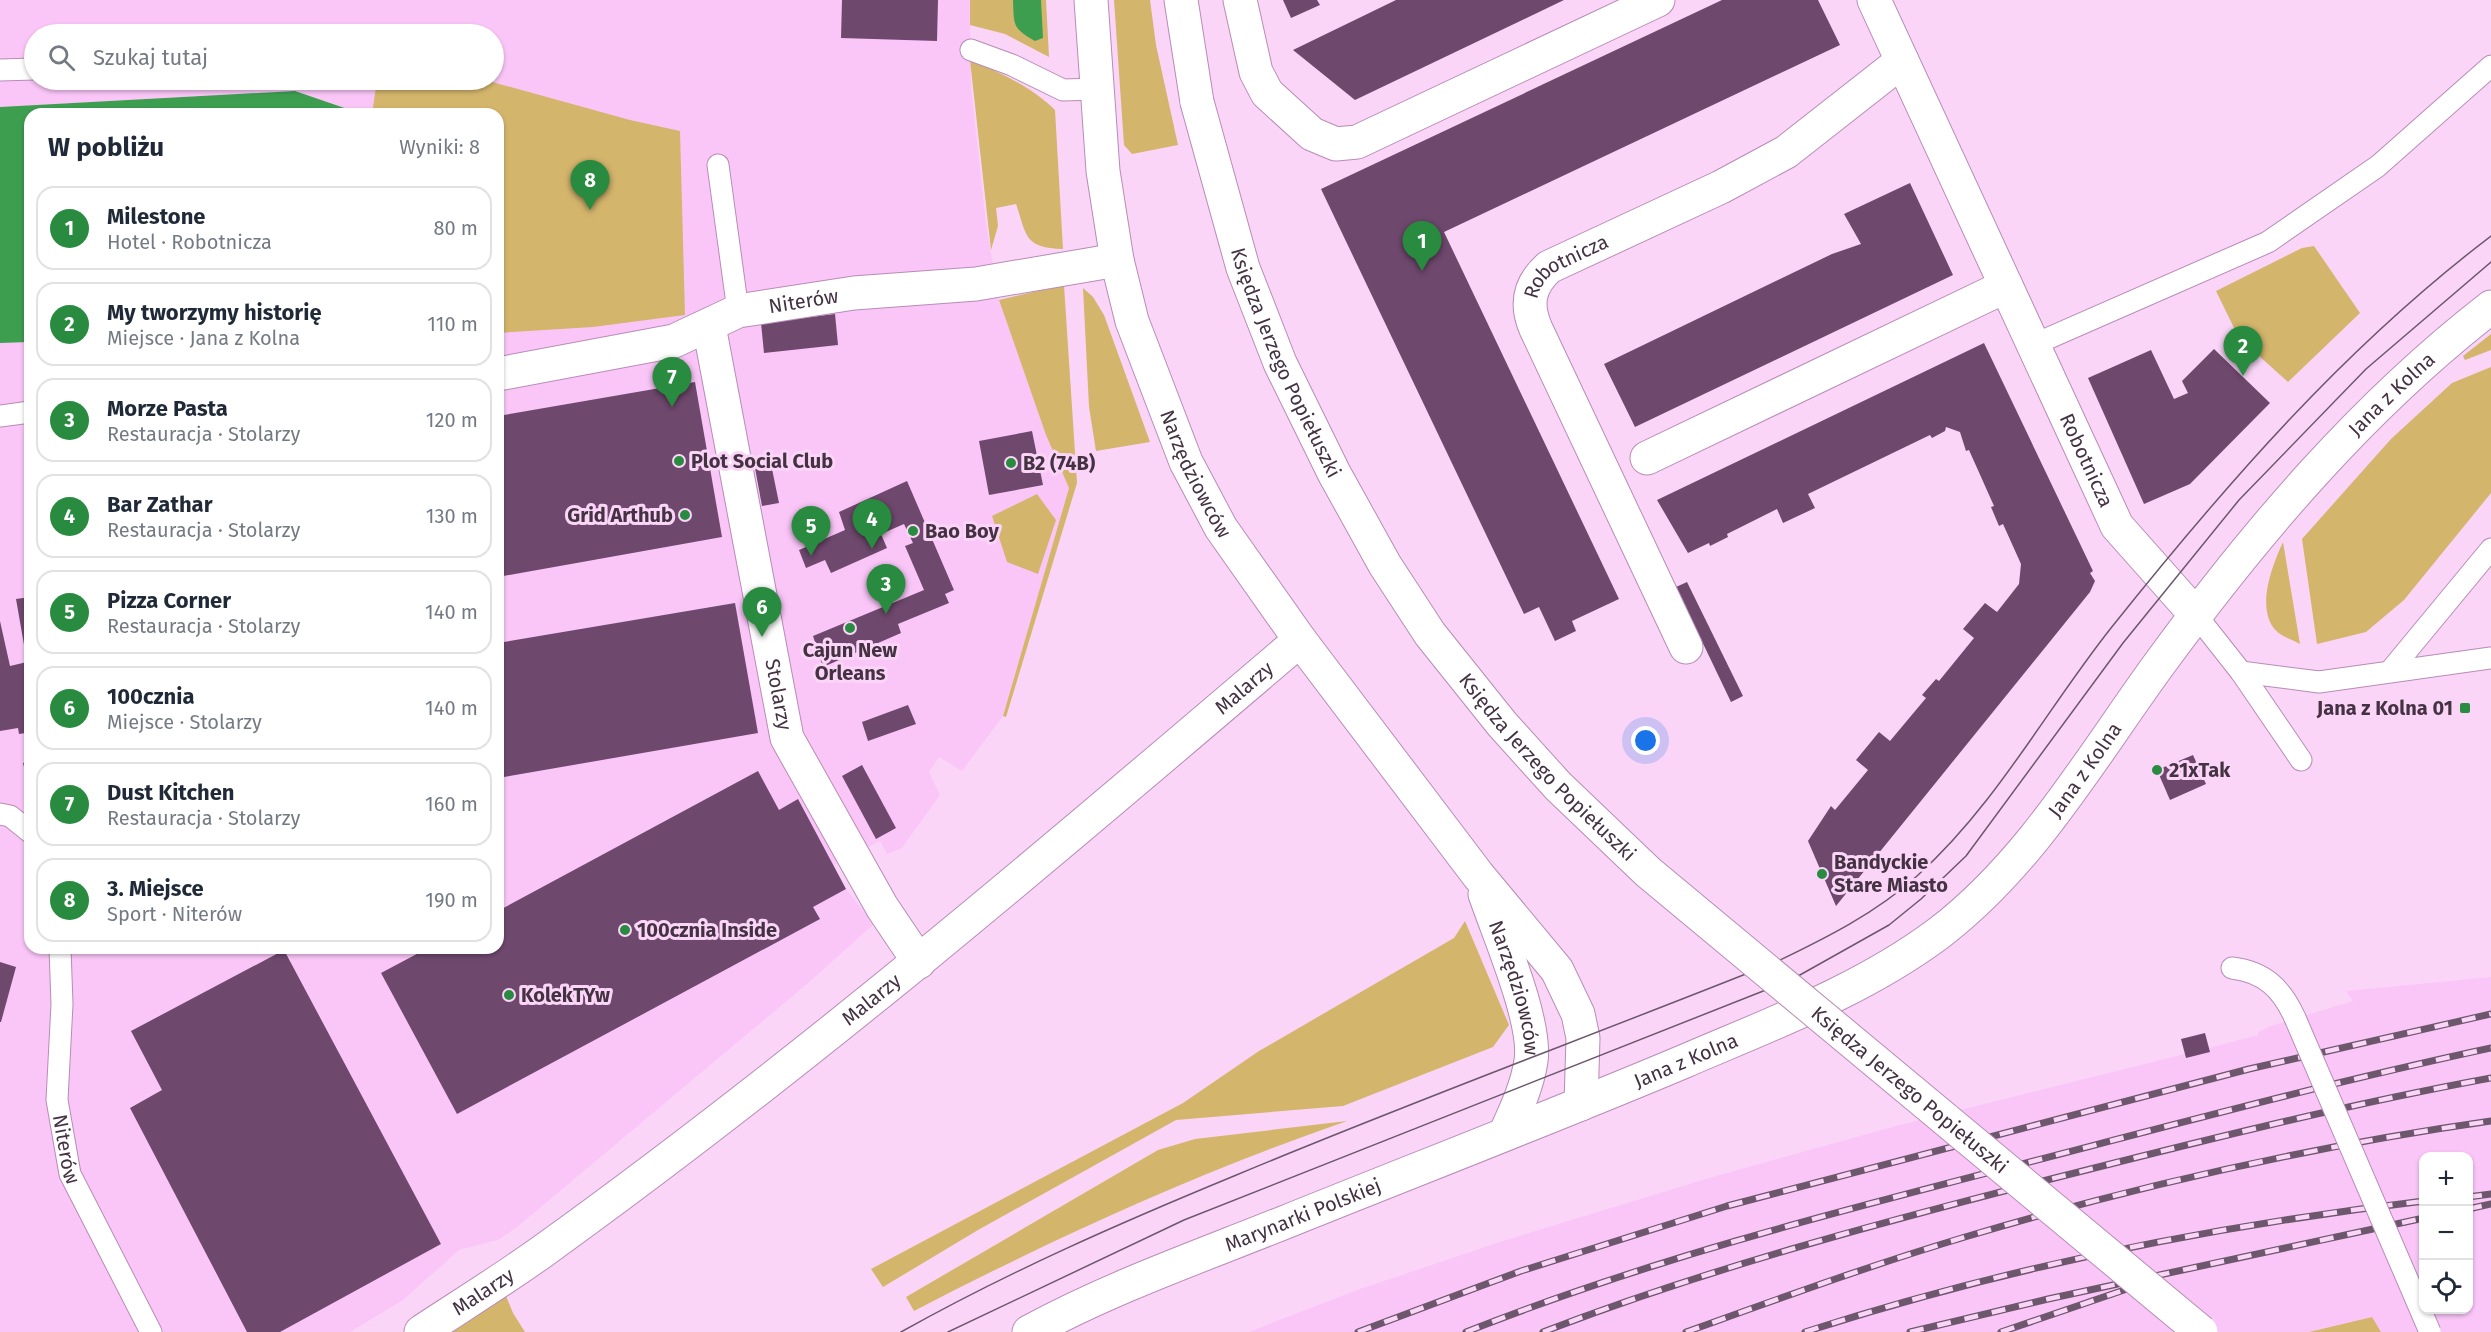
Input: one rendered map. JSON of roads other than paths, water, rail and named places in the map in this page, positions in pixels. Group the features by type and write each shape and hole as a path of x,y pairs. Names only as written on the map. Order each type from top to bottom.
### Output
{"street":[{"name":"Narzędziowców","path":"1091,0 1103,171 1117,260 1132,321 1186,462 1221,528 1300,640 1478,875 1557,970 1578,1014 1583,1038 1581,1104"},
{"name":"Księdza Jerzego Popiełuszki","path":"1181,0 1197,102 1243,268 1280,363 1334,473 1385,565 1430,634 1502,724 1558,786 1648,872 2201,1332"},
{"path":"1240,0 1256,72 1267,93 1312,134 1336,144 1357,142 1658,0"},
{"name":"Robotnicza","path":"1874,0 2117,526 2196,615"},
{"name":"Robotnicza","path":"1686,647 1536,329 1528,302 1532,288 1549,267 1721,187 1786,152 1902,61"},
{"name":"Niterów","path":"504,373 674,341 738,311 854,293 976,284 1117,260"},
{"path":"1647,458 2006,286"},
{"name":"Jana z Kolna","path":"1581,1104 1833,996 1877,973 1951,924 1988,890 2027,846 2196,615 2281,507 2370,413 2440,346 2491,307"},
{"name":"Stolarzy","path":"709,326 787,738 882,907 919,962"},
{"name":"Malarzy","path":"421,1332 542,1252 741,1103 919,962 1300,640"},
{"name":"Narzędziowców","path":"1478,875 1530,1031 1531,1058 1527,1082 1505,1134"},
{"name":"Marynarki Polskiej","path":"1029,1332 1132,1283 1581,1104"}],"lane":[{"path":"971,50 1012,65 1063,90 1096,89"},
{"path":"2034,345 2268,242 2378,166 2491,66"},
{"path":"0,70 24,69"},
{"path":"718,165 738,311"},
{"path":"0,416 24,413"},
{"path":"2391,670 2491,549"},
{"path":"2196,615 2211,630 2301,760"},
{"path":"2241,672 2319,682 2391,670 2491,658"},
{"path":"0,814 10,816 24,827"},
{"name":"Niterów","path":"60,954 62,1004 57,1100 70,1174 151,1332"},
{"path":"2232,968 2255,972 2272,983 2287,1000 2430,1332"}],"tram line":[{"path":"901,1332 1023,1269 1191,1194 1369,1121 1776,962 1832,934 1885,902 1917,876 1972,819 2111,628 2243,470 2336,371 2437,279 2491,236"},
{"path":"948,1332 1184,1220 1791,980 1889,925 1921,899 1966,856 2123,643 2239,500 2366,369 2491,262"}],"railway":[{"path":"1358,1332 1521,1271 1727,1206 2249,1069 2491,1014"},
{"path":"1466,1332 1602,1283 1809,1220 2254,1104 2491,1048"},
{"path":"1543,1332 1665,1288 1913,1215 2264,1126 2491,1078"},
{"path":"1686,1332 1895,1259 2029,1218 2160,1184 2292,1155 2491,1121"},
{"path":"2473,1196 2491,1194"},
{"path":"1805,1332 1957,1288 2111,1252 2267,1223 2419,1202"},
{"path":"2473,1208 2491,1204"},
{"path":"1910,1332 2048,1299 2419,1219"},
{"path":"2001,1332 2127,1289"}],"place":[{"name":"3. Miejsce","path":"590,210"},
{"name":"Milestone","path":"1422,271"},
{"name":"My tworzymy historię","path":"2243,376"},
{"name":"Dust Kitchen","path":"672,407"},
{"name":"Plot Social Club","path":"679,461"},
{"name":"B2 (74B)","path":"1011,463"},
{"name":"Grid Arthub","path":"685,515"},
{"name":"Bao Boy","path":"913,531"},
{"name":"Bar Zathar","path":"872,549"},
{"name":"Pizza Corner","path":"811,556"},
{"name":"Morze Pasta","path":"886,614"},
{"name":"Cajun New Orleans","path":"850,628"},
{"name":"100cznia","path":"762,637"},
{"name":"Jana z Kolna 01","path":"2465,708"},
{"name":"21xTak","path":"2157,770"},
{"name":"Bandyckie Stare Miasto","path":"1822,874"},
{"name":"100cznia Inside","path":"625,930"},
{"name":"KolekTYw","path":"509,995"}]}
